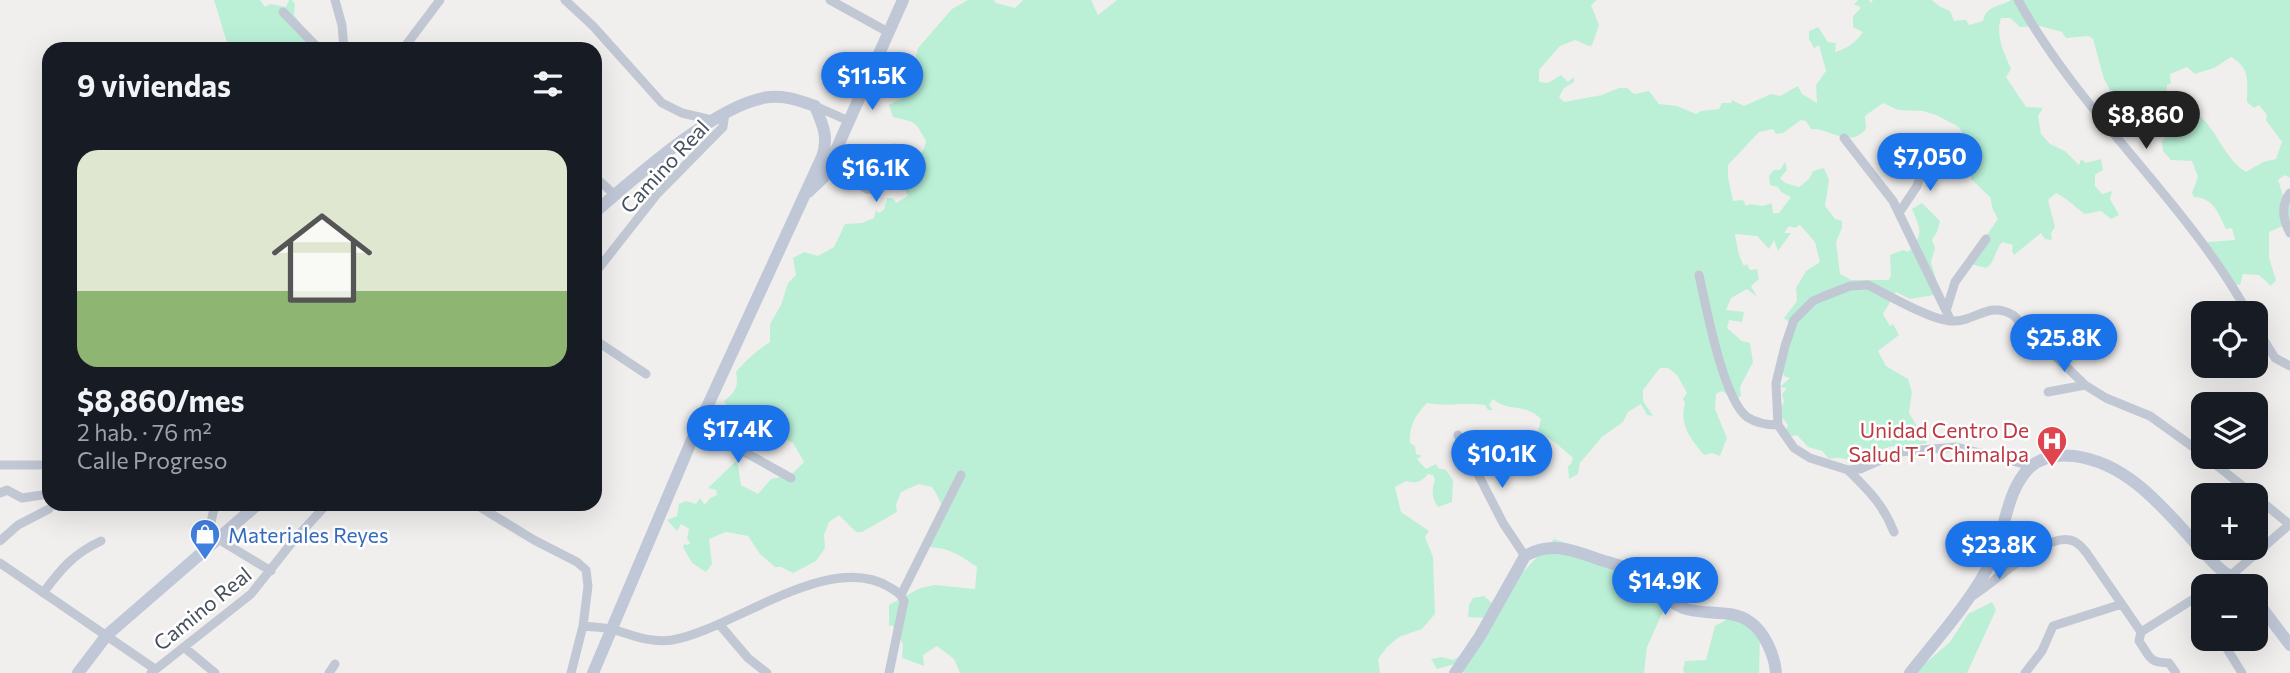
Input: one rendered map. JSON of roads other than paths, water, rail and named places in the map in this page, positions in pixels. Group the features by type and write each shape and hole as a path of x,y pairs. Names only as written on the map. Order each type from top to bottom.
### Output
{"main road":[{"path":"804,195 821,182 903,0"},
{"path":"593,673 698,426 826,142 816,106 793,99 762,98 725,113 712,120 602,206"},
{"path":"1910,673 1991,562 2014,492 2032,466 2048,456 2084,457 2118,472 2142,487 2226,574"},
{"path":"78,673 107,635 250,511"},
{"path":"1455,673 1480,636 1525,556 1537,550 1559,547 1576,550 1634,571 1680,607 1703,613 1732,614 1752,622 1765,641 1776,673"},
{"path":"2268,616 2290,645"}],"street":[{"path":"335,0 343,42"},
{"path":"408,42 440,0"},
{"path":"565,0 593,26 662,103 682,113 712,120"},
{"path":"830,0 888,32"},
{"path":"2018,0 2033,26 2101,118 2210,252 2241,301"},
{"path":"283,12 312,42"},
{"path":"816,106 849,121"},
{"name":"Camino Real","path":"602,264 657,194 723,127 725,113"},
{"path":"1844,138 1883,185 1951,321"},
{"path":"828,168 867,189 872,189 876,186 894,148"},
{"path":"1899,213 1915,190 1927,156"},
{"path":"602,183 615,195"},
{"path":"2290,193 2283,209 2290,233"},
{"path":"1946,312 1955,282 1986,239"},
{"path":"1699,275 1719,358 1737,406 1747,417 1767,425 1778,425"},
{"path":"2032,466 1956,447 1899,452 1860,470 1831,466 1802,453 1787,440 1778,425 1777,372 1794,320 1813,301 1850,286 1868,285 1931,316 1951,321 1999,309 2013,315 2085,385 2106,398 2150,416 2191,446"},
{"path":"602,345 646,374"},
{"path":"2268,347 2275,358 2290,366"},
{"path":"2048,392 2085,385"},
{"path":"698,426 791,478"},
{"path":"1458,435 1498,514 1525,556"},
{"path":"0,465 42,465"},
{"path":"2221,469 2239,483"},
{"path":"1848,470 1877,500 1887,514 1894,533"},
{"path":"889,673 903,610 901,595 961,475"},
{"path":"0,493 7,490 22,498 42,495"},
{"path":"2232,574 2290,524 2268,506"},
{"path":"0,541 18,525 45,511"},
{"path":"214,511 211,531 218,539 271,571"},
{"name":"Camino Real","path":"153,671 251,594 321,511"},
{"path":"486,511 534,540 583,565 589,576 583,625 571,673"},
{"path":"1965,601 2033,551 2068,539 2086,552 2141,632"},
{"path":"43,593 66,563 83,549 101,541"},
{"path":"0,563 107,635 153,671"},
{"path":"583,625 612,629 640,639 669,640 686,637 719,624 783,593 834,580 866,578 883,583 901,595"},
{"path":"2176,673 2169,663 2154,663 2139,641 2141,632 2191,601"},
{"path":"2025,673 2042,651 2053,626 2122,604"},
{"path":"719,624 748,658 767,673"},
{"path":"185,648 215,673"},
{"path":"2228,651 2242,673"},
{"path":"330,673 335,664"}],"place":[{"name":"Unidad Centro De Salud T-1 Chimalpa","path":"2052,468"},
{"name":"Materiales Reyes","path":"205,561"}]}
